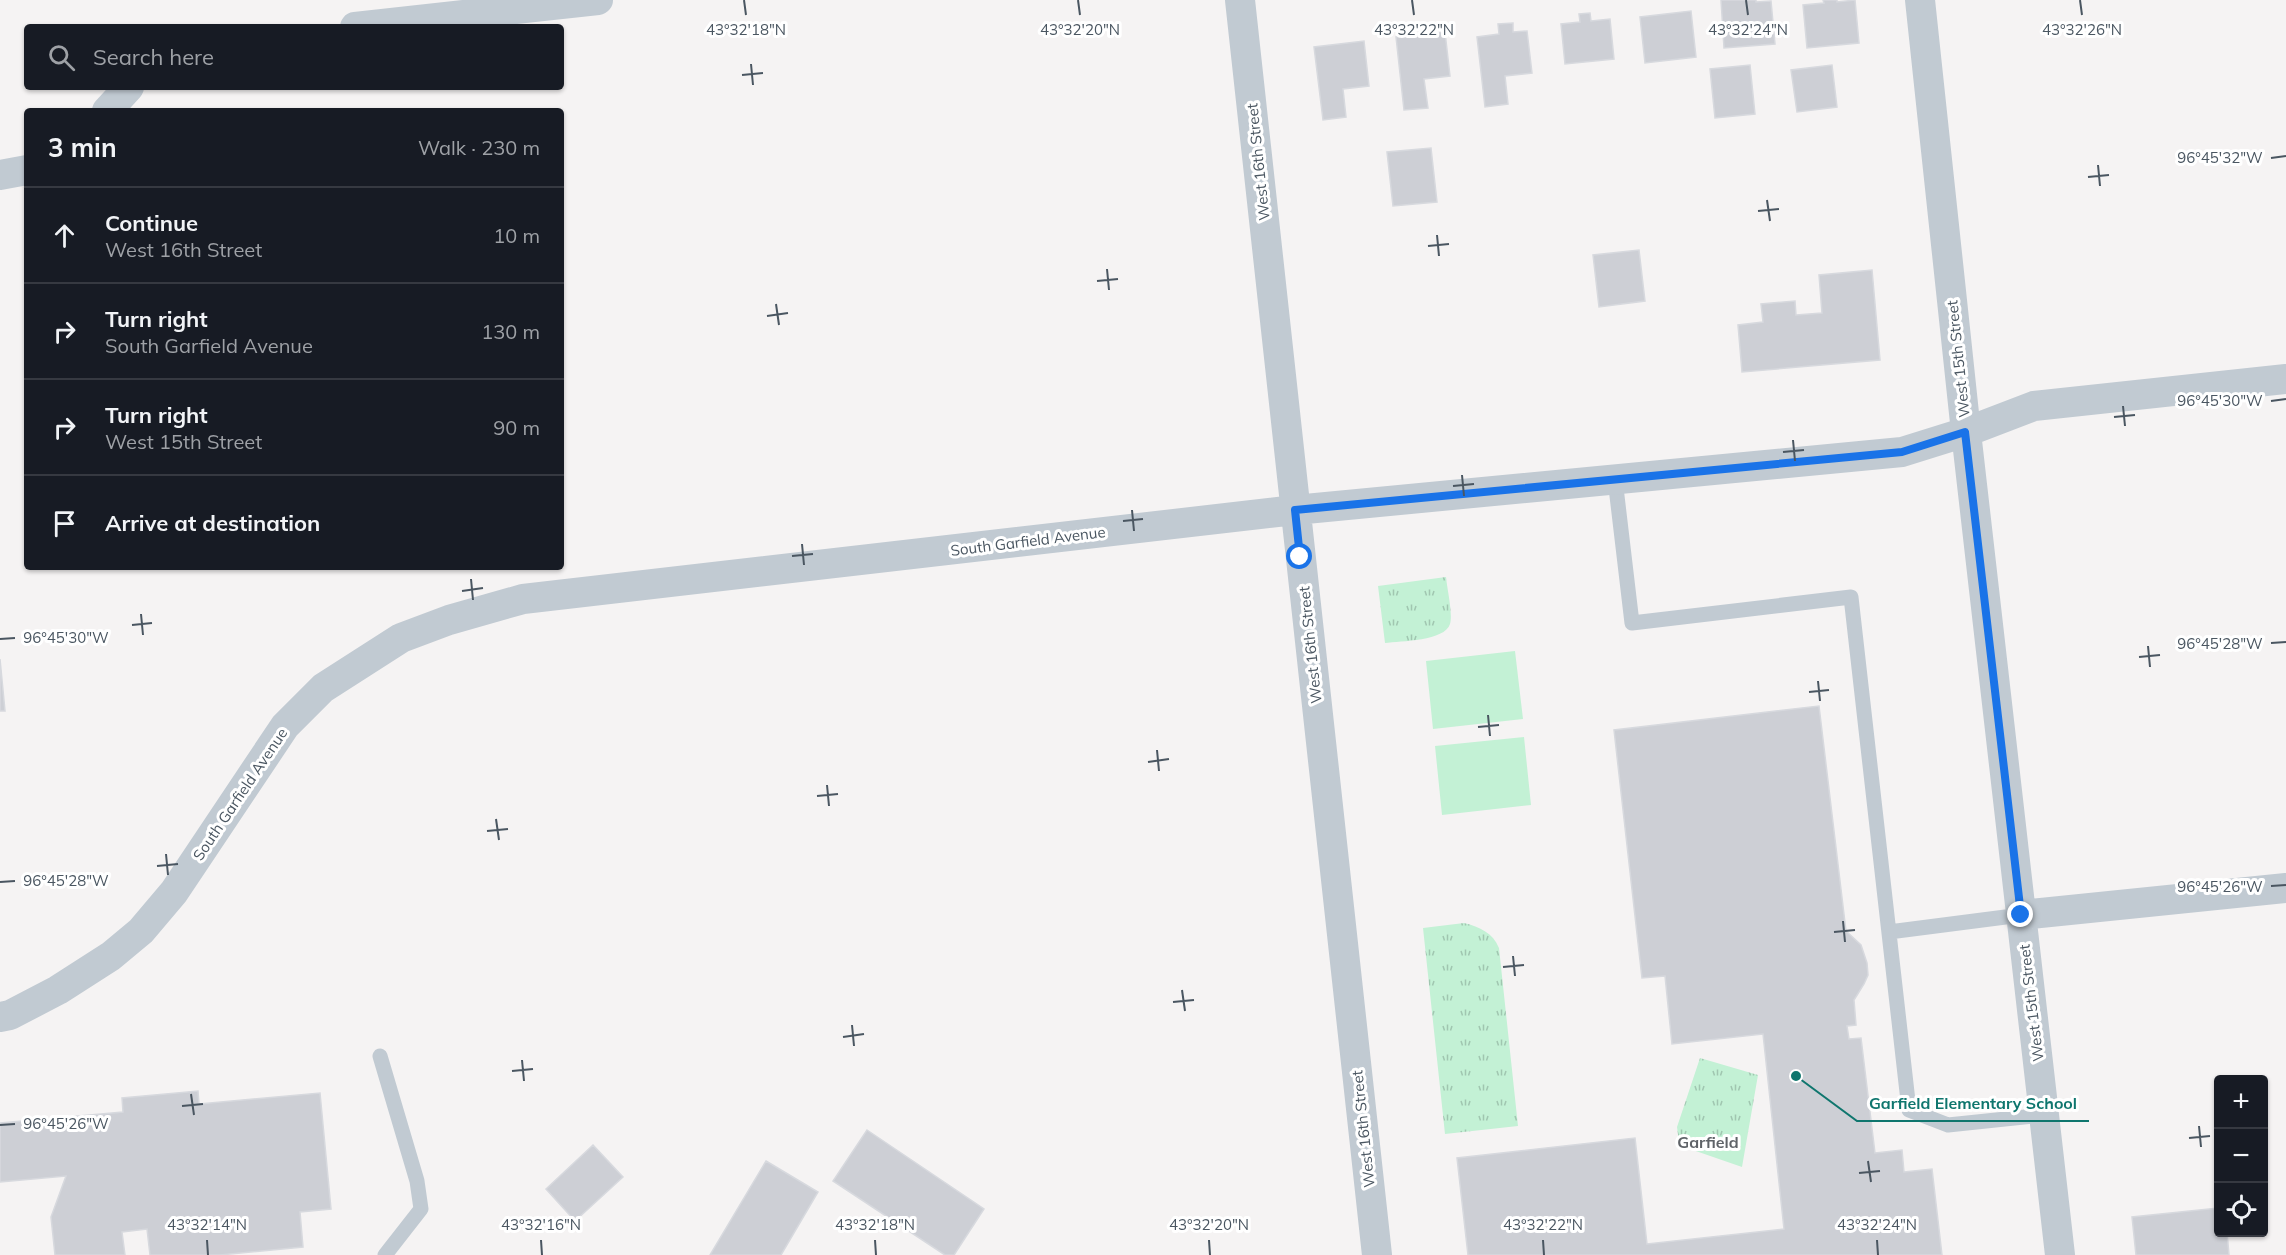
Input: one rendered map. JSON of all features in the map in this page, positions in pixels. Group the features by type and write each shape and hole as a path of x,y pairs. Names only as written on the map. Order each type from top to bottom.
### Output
{"street":[{"path":"382,24 598,0"},
{"name":"West 16th Street","path":"1240,0 1377,1255"},
{"name":"West 15th Street","path":"1920,0 1965,432 2060,1255"},
{"path":"110,108 126,90"},
{"path":"0,175 24,171"},
{"name":"South Garfield Avenue","path":"0,1017 10,1015 58,990 111,956 141,931 174,892 285,726 323,688 401,638 449,620 523,599 1295,510 1902,452 1965,432 2034,406 2286,379"},
{"path":"2021,915 2286,888"}],"lane":[{"path":"1615,479 1632,623 1851,597 1909,1110 1948,1125 2044,1115"},
{"path":"1889,932 2021,915"},
{"path":"380,1056 417,1181 422,1209 385,1255"}],"green space":[{"path":"1446,577 1451,614 1450,624 1446,630 1422,639 1385,643 1378,586"},
{"path":"1515,651 1523,719 1433,729 1426,661"},
{"path":"1524,737 1531,805 1442,815 1435,746"},
{"path":"1464,923 1485,931 1499,948 1518,1126 1445,1134 1423,928"},
{"path":"1700,1058 1758,1075 1742,1167 1690,1149 1679,1142 1677,1127"}],"building":[{"path":"1721,0 1771,1 1775,44 1724,48"},
{"path":"1823,0 1837,0 1837,2 1855,0 1859,43 1807,48 1803,5 1824,3"},
{"path":"1691,11 1696,57 1645,63 1640,17"},
{"path":"1590,13 1591,21 1610,19 1614,59 1565,64 1561,24 1580,22 1579,14"},
{"path":"1513,23 1513,32 1527,31 1532,73 1505,76 1508,104 1485,107 1477,37 1499,34 1498,24"},
{"path":"1445,32 1450,76 1424,79 1428,108 1404,110 1396,37"},
{"path":"1364,41 1369,86 1343,89 1346,117 1323,120 1314,47"},
{"path":"1750,65 1755,114 1715,118 1710,69"},
{"path":"1832,65 1837,107 1797,112 1791,70"},
{"path":"1431,148 1437,202 1393,206 1387,152"},
{"path":"1639,250 1645,301 1599,307 1593,255"},
{"path":"1872,270 1880,360 1742,372 1738,325 1763,322 1761,304 1795,301 1796,315 1822,313 1819,275"},
{"path":"0,659 5,711 0,711"},
{"path":"1819,706 1846,931 1861,945 1867,963 1868,975 1854,1000 1856,1025 1847,1026 1849,1039 1861,1038 1875,1153 1902,1150 1904,1172 1932,1169 1942,1255 1468,1255 1457,1158 1635,1138 1647,1244 1784,1229 1763,1034 1672,1044 1665,976 1642,978 1614,730"},
{"path":"198,1091 199,1104 320,1093 331,1209 300,1212 303,1247 220,1255 150,1255 147,1229 122,1232 125,1255 55,1255 51,1217 66,1176 0,1182 0,1123 123,1112 122,1098"},
{"path":"867,1130 984,1209 954,1255 945,1255 833,1181"},
{"path":"593,1145 623,1177 575,1221 546,1189"},
{"path":"766,1161 818,1192 781,1255 710,1255"},
{"path":"2214,1208 2214,1237 2227,1237 2229,1255 2136,1255 2132,1217"}],"place":[{"name":"Garfield Elementary School","path":"1796,1076"}],"district":[{"name":"Garfield","path":"1708,1142"}],"route":[{"path":"1300,557 1295,510 1902,452 1965,432 2021,915"}]}
